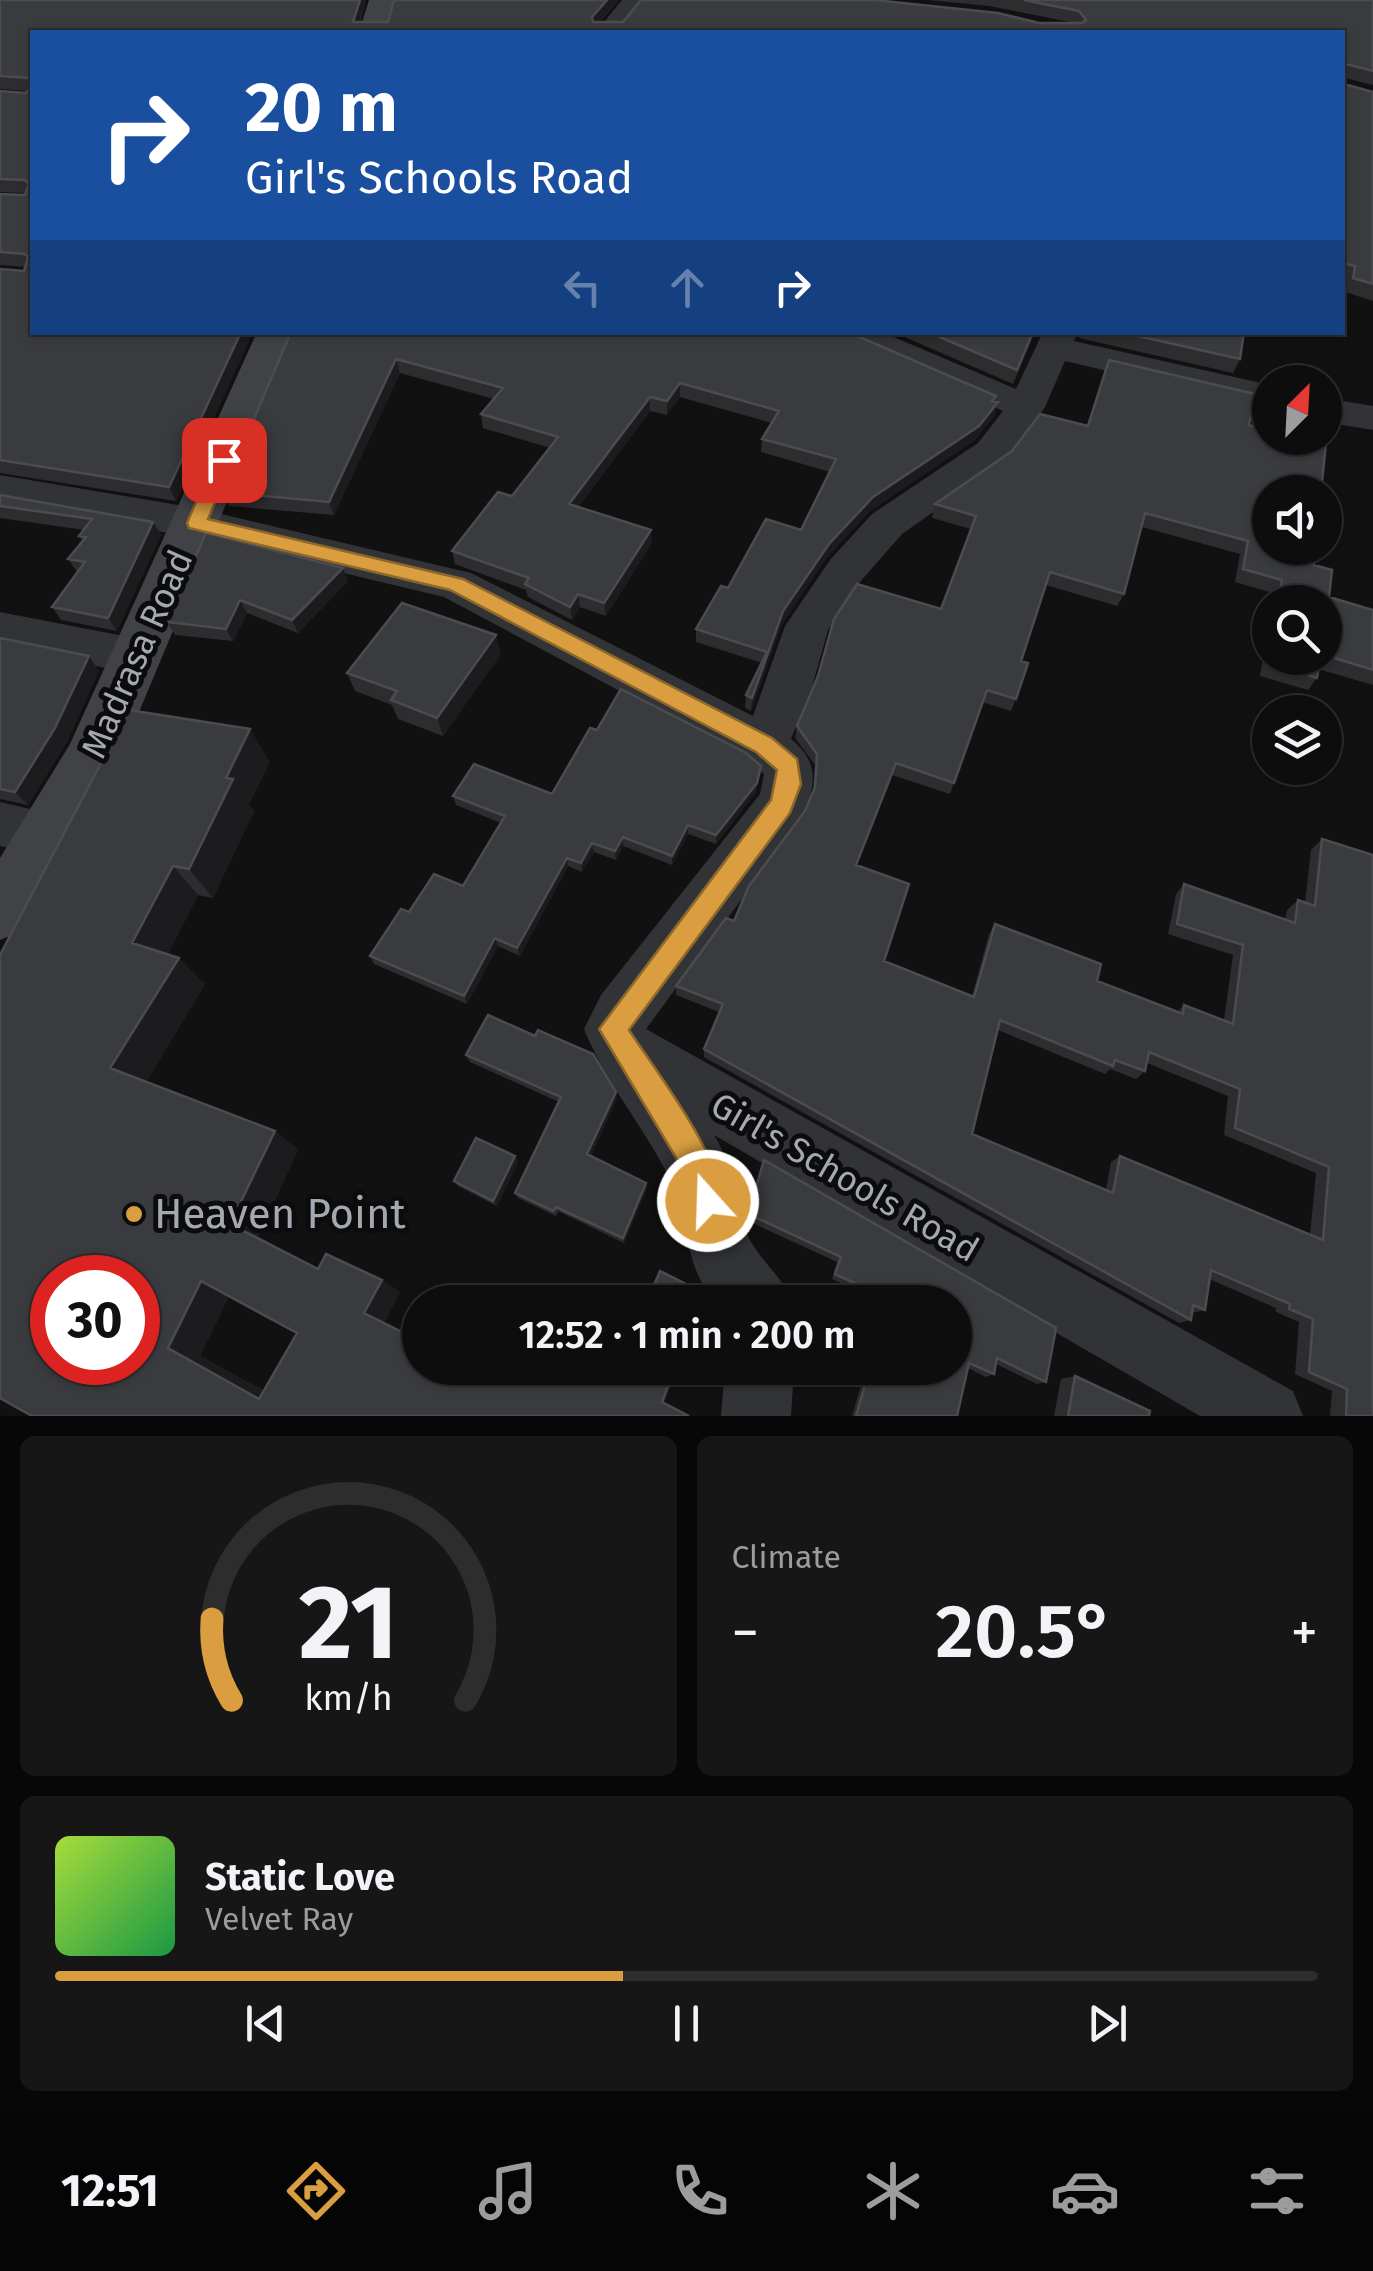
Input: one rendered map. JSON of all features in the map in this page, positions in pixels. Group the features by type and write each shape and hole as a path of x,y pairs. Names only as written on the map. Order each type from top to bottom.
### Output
{"street":[{"path":"374,30 382,0"},
{"path":"610,30 635,0"},
{"name":"Madrasa Road","path":"0,911 50,834 93,755 277,335"},
{"path":"858,335 1026,406"},
{"path":"764,745 789,687 807,626 845,571 887,524 992,452 1026,406 1056,340 1252,392"},
{"path":"1342,413 1373,418"},
{"path":"0,489 196,523 456,584 764,745 789,766 789,784 782,805 613,1029 701,1170 723,1262 744,1285"},
{"path":"0,630 134,656"},
{"path":"0,824 50,834"},
{"name":"Girl's Schools Road","path":"626,1052 1268,1416"},
{"path":"756,1416 759,1385"}],"building":[{"path":"0,0 360,0 353,22 388,22 394,0 607,0 592,17 593,22 623,22 641,0 874,0 998,13 1039,23 1082,23 1086,20 1079,11 1024,0 1373,0 1373,71 1346,64 1345,74 1345,30 30,30 30,89 29,78 0,76"},
{"path":"1345,84 1373,92 1373,284 1353,278 1355,266 1345,264"},
{"path":"30,89 30,335 240,335 169,487 0,460 0,269 24,271 28,257 0,252 0,194 25,195 29,184 25,180 0,179 0,91 26,93"},
{"path":"290,335 855,335 996,396 992,401 998,402 979,426 873,497 829,544 783,611 752,698 746,695 767,652 696,629 721,586 728,588 766,519 801,530 836,459 762,439 779,411 680,383 667,401 650,397 569,504 651,530 604,603 578,594 570,607 525,584 529,578 452,551 498,492 512,496 558,437 481,414 503,388 396,359 329,502 223,492"},
{"path":"935,335 1032,335 1017,370"},
{"path":"1133,335 1244,335 1240,359"},
{"path":"1109,360 1252,393 1252,455 1325,455 1323,475 1252,475 1252,565 1314,565 1332,570 1330,585 1281,585 1282,580 1243,569 1248,541 1145,513 1124,594 1050,572 1021,661 1028,663 1016,699 987,690 954,783 896,763 856,865 909,884 884,961 974,997 995,924 1101,964 1097,981 1183,1014 1184,1005 1233,1024 1243,945 1177,924 1184,884 1295,923 1298,900 1315,906 1322,839 1373,855 1373,1416 1346,1416 1347,1389 1309,1372 1313,1319 1289,1309 1290,1304 1211,1270 1205,1310 1193,1305 1191,1320 704,1049 723,1004 676,986 726,918 734,921 749,886 805,811 815,787 817,754 797,726 818,676 834,619 857,584 941,609 976,516 935,504 1012,451 1040,414 1088,426","holes":["1000,1020 1113,1066 1115,1060 1145,1071 1149,1052 1240,1089 1235,1128 1329,1167 1323,1240 1120,1156 1113,1193 972,1134"]},
{"path":"0,495 153,522 108,618 52,607 85,562 68,559 86,537 79,536 92,519 0,506"},
{"path":"206,533 343,568 292,620 240,600 226,629 167,622"},
{"path":"1342,601 1373,610 1373,670 1342,660"},
{"path":"402,603 496,635 437,718 391,700 397,691 347,673"},
{"path":"0,638 89,656 55,728 15,792 0,789"},
{"path":"621,689 746,753 761,766 757,783 716,835 688,825 672,856 623,837 615,851 592,843 581,863 567,858 517,948 495,938 464,996 370,956 401,909 409,912 434,874 463,886 505,816 453,796 474,764 552,794 590,728 597,730"},
{"path":"129,710 250,729 226,778 233,779 189,869 173,866 132,943 179,958 110,1068 275,1131 230,1224 318,1269 326,1254 382,1280 364,1313 402,1332 402,1385 668,1385 662,1402 689,1416 32,1416 0,1398 0,955","holes":["201,1281 297,1333 259,1399 168,1348"]},
{"path":"488,1015 535,1036 538,1030 593,1054 616,1092 587,1154 646,1183 623,1238 515,1193 561,1097 466,1055"},
{"path":"476,1138 515,1156 493,1201 454,1181"},
{"path":"764,1160 1056,1328 1046,1382 997,1358 994,1374 972,1364 972,1285 859,1285 835,1274 841,1257 748,1214"},
{"path":"660,1271 688,1285 654,1285"},
{"path":"1075,1376 1150,1411 1149,1416 1068,1416"},
{"path":"865,1385 964,1385 957,1416 856,1416"}],"place":[{"name":"Heaven Point","path":"134,1214"}],"route":[{"path":"224,460 196,523 456,584 764,745 789,766 789,784 782,805 613,1029 701,1170 708,1201"}]}
